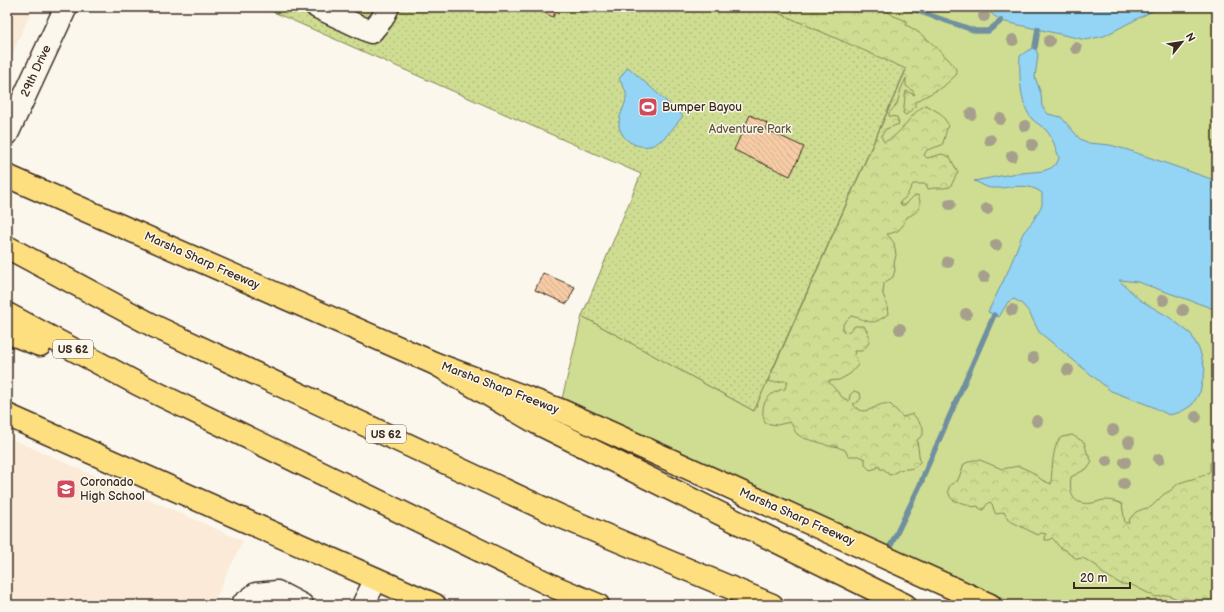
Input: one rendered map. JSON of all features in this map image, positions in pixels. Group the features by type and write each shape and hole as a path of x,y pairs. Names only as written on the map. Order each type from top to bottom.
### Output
{"main road":[{"name":"Marsha Sharp Freeway","path":"7,176 436,364 560,410 990,605"},
{"name":"US 62","path":"7,247 156,327 562,517 772,605"},
{"name":"US 62","path":"7,314 138,384 555,587 598,605"},
{"path":"7,332 138,384"},
{"path":"436,364 537,423 905,605"},
{"path":"7,415 435,605"}],"street":[{"name":"29th Drive","path":"7,134 66,7"},
{"path":"317,7 372,32 382,19 388,7"},
{"path":"363,605 376,579"},
{"path":"242,605 256,594 277,592 302,605"}],"shaded area":[{"path":"7,7 33,7 7,65"},
{"name":"Coronado High School","path":"7,437 243,541 212,605 7,605"}],"green space":[{"name":"Adventure Park","path":"262,7 765,7 906,69 754,411 582,316 641,174"},
{"path":"765,7 1217,7 1217,605 1017,605 890,549 892,544 889,543 887,548 561,403 582,316 754,411 906,70"},
{"path":"765,7 881,7 894,16 907,21 906,25 932,43 950,61 956,70 957,74 943,87 915,102 915,107 906,115 903,113 906,91 915,95 912,90 906,86 906,78 897,104 889,113 889,116 897,117 899,124 886,129 881,136 884,142 896,135 915,113 926,105 940,113 948,124 942,145 927,150 924,155 927,158 942,154 950,157 958,173 950,187 928,189 926,184 913,184 906,197 900,202 901,205 905,205 914,196 918,195 920,206 917,211 907,217 900,229 887,234 894,243 896,255 893,277 884,283 883,294 887,305 888,314 873,322 851,316 843,324 843,331 848,332 855,326 864,326 869,335 869,343 862,351 854,351 858,365 850,374 839,380 828,381 842,397 849,401 850,395 854,391 860,393 861,398 858,402 853,404 858,409 863,411 881,404 891,405 903,417 913,414 923,427 923,435 917,440 920,462 910,469 899,470 893,474 889,475 884,469 880,469 879,465 877,468 870,470 865,465 865,459 858,456 848,456 845,450 835,446 828,446 800,436 796,433 790,422 777,425 765,423 763,412 767,398 777,391 785,389 788,381 768,381 906,70"},
{"path":"1072,435 1084,442 1092,462 1088,468 1071,477 1071,493 1073,497 1080,502 1085,503 1094,503 1104,500 1122,504 1125,523 1129,523 1130,518 1136,512 1151,507 1164,494 1179,483 1205,475 1210,471 1210,463 1217,460 1217,605 1191,605 1168,595 1156,597 1132,585 1121,584 1102,573 1097,566 1083,558 1077,559 1066,550 1059,547 1052,538 1045,540 1044,537 1046,534 1041,533 1038,535 1008,520 1004,512 997,514 995,513 990,502 983,510 978,506 971,506 951,499 948,490 950,485 958,480 964,464 973,460 980,460 1002,469 1019,466 1051,484 1054,451 1056,445 1062,437"}],"water":[{"path":"986,7 1160,7 1104,36 1086,40 1001,21 987,10"},
{"path":"1035,47 1038,55 1035,77 1041,94 1042,106 1048,114 1061,117 1080,139 1089,143 1110,145 1128,150 1217,181 1217,310 1138,282 1119,280 1140,300 1169,317 1191,334 1200,351 1205,370 1200,392 1192,405 1181,412 1169,415 1151,406 1111,391 1039,332 1029,312 1022,304 1014,299 1008,302 999,317 988,312 1008,271 1023,233 1033,221 1042,205 1042,193 1036,189 1024,186 990,188 974,181 1011,174 1043,171 1051,168 1057,163 1059,158 1051,136 1032,119 1028,113 1021,89 1020,56"},
{"name":"Bumper Bayou","path":"628,67 683,116 666,136 654,145 635,145 625,138 619,126 620,117 626,101 626,93 619,79"}],"building":[{"path":"532,7 558,7 553,17"},
{"path":"750,115 767,123 765,129 804,147 790,176 734,150"},
{"path":"543,273 575,287 567,304 535,290"}],"waterway":[{"path":"906,7 976,31 988,31 1001,21"},
{"path":"1035,47 1038,29"},
{"path":"891,545 921,483 994,315"}],"place":[{"name":"Bumper Bayou","path":"648,107"},
{"name":"Coronado High School","path":"66,489"}]}
